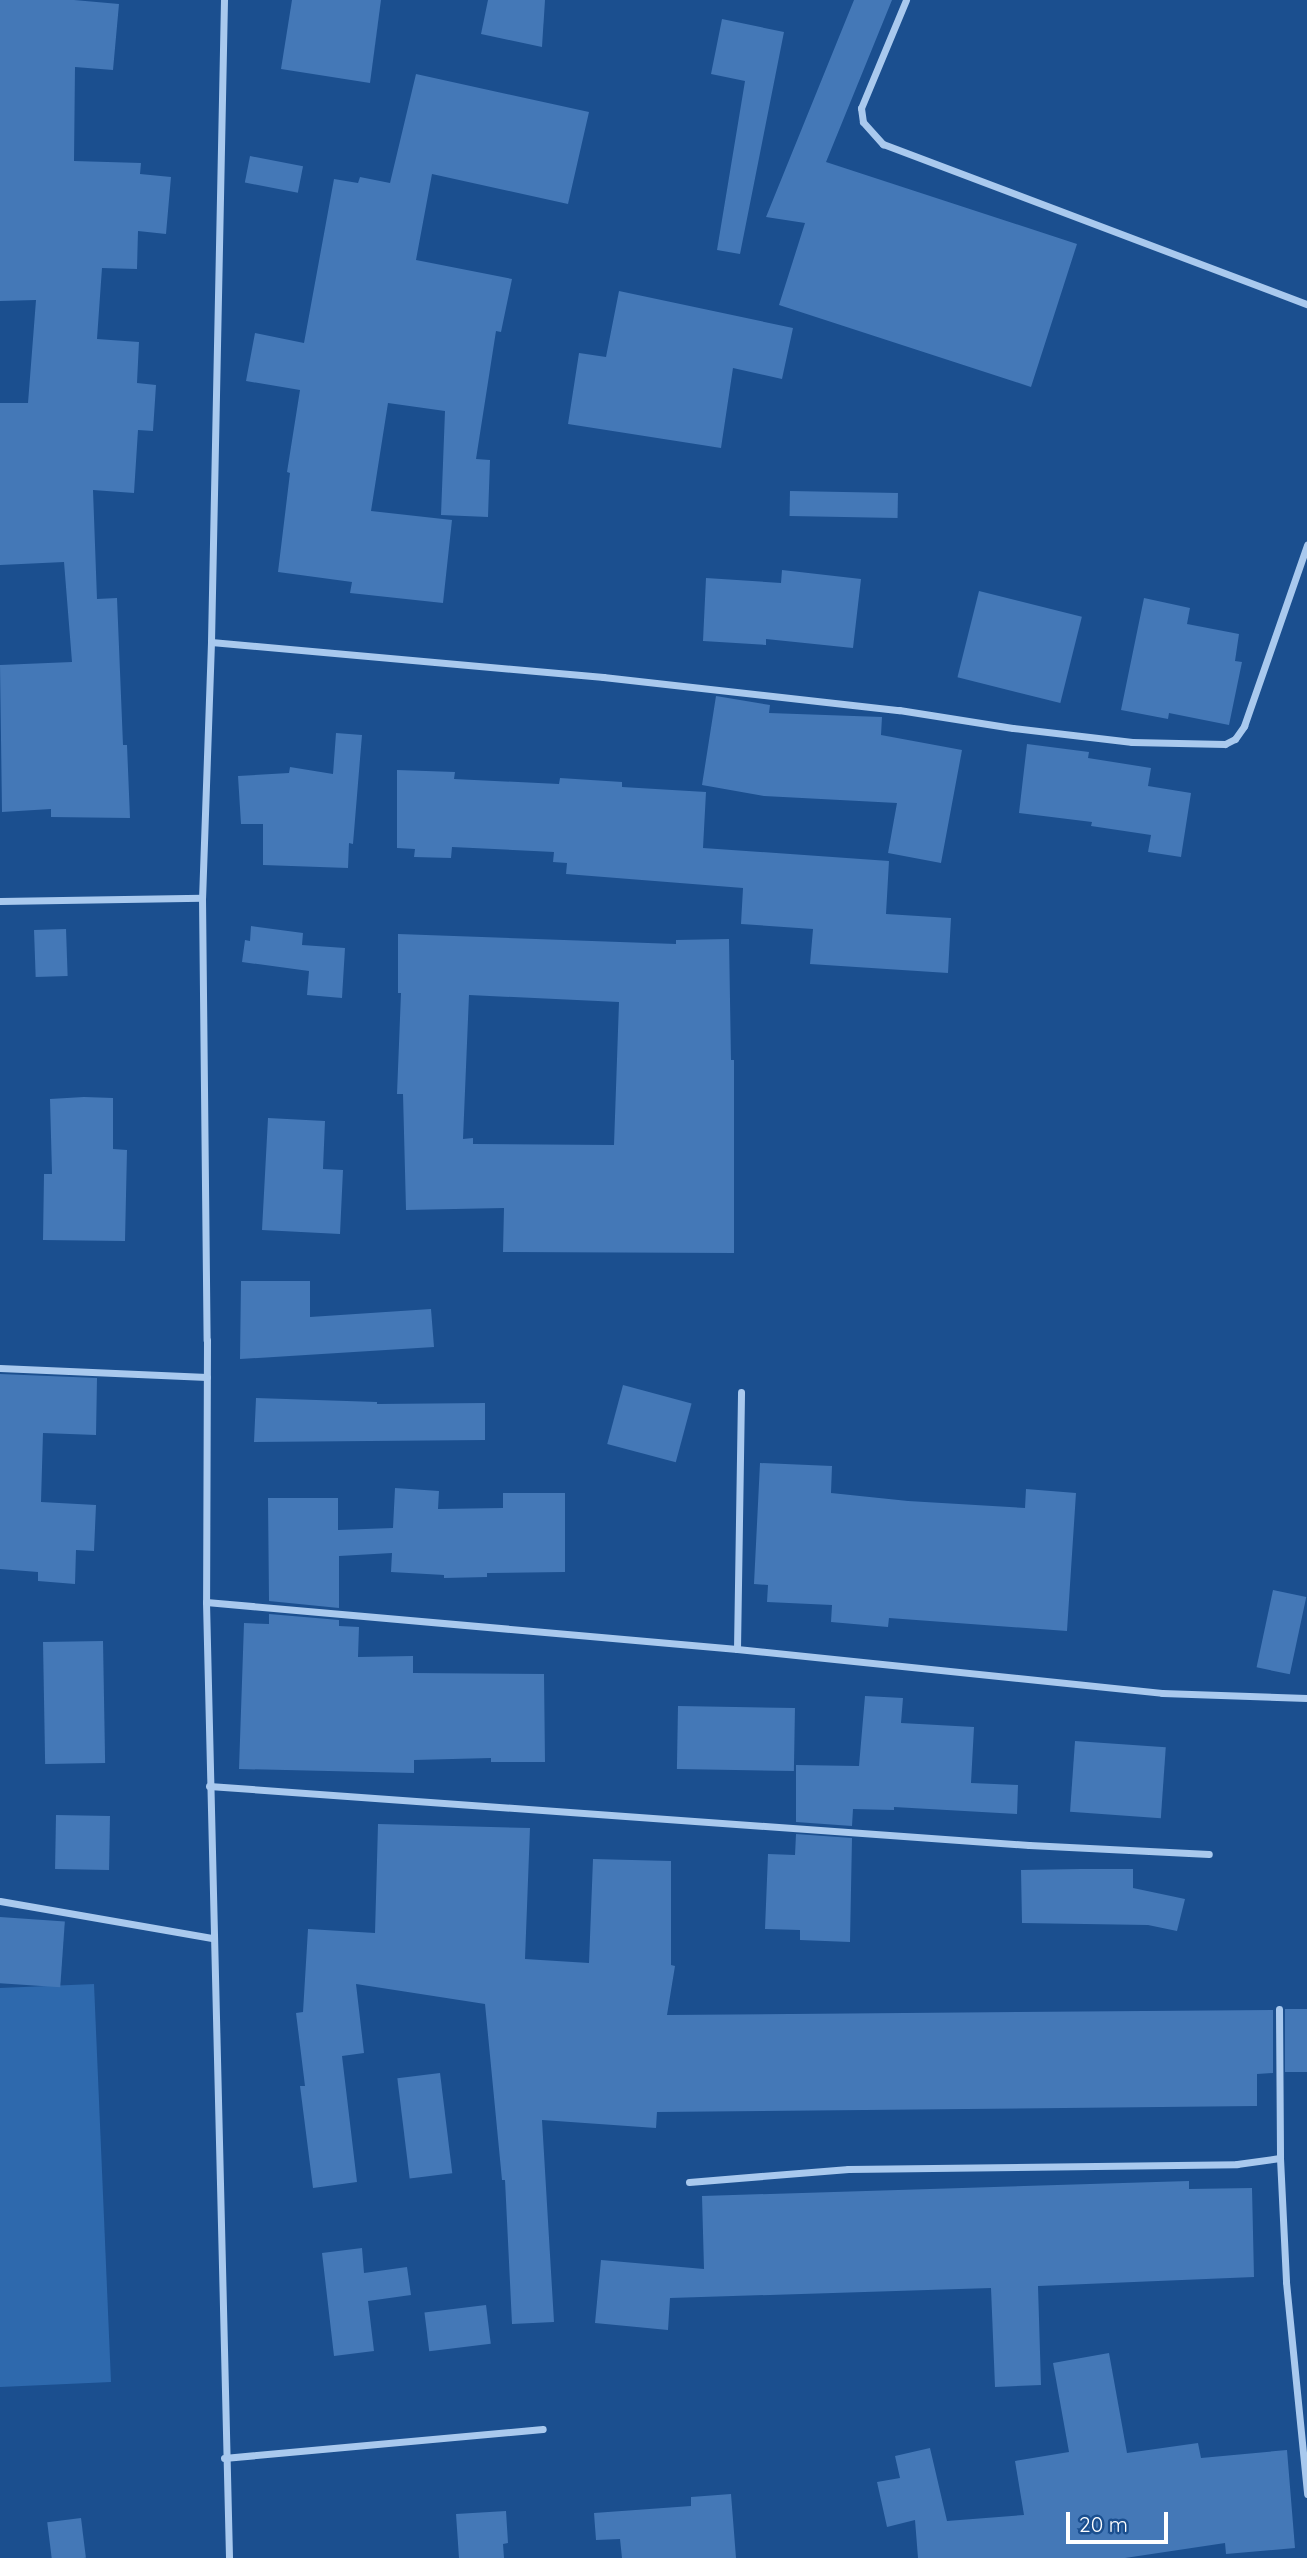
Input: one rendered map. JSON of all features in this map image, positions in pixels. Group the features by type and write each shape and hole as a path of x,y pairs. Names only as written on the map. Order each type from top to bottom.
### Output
{"street":[{"path":"224,0 211,642 202,898 207,1377 206,1602 224,2458 229,2558"},
{"path":"906,0 861,108 863,122 883,144 1307,304"},
{"path":"211,642 617,678 899,710 1013,728 1132,742 1225,744 1235,738 1244,726 1307,545"},
{"path":"0,901 202,898"},
{"path":"0,1368 207,1377"},
{"path":"737,1649 741,1392"},
{"path":"206,1602 737,1649 1162,1693 1307,1698"},
{"path":"209,1786 1016,1844 1209,1854"},
{"path":"0,1901 212,1938"},
{"path":"1279,2009 1280,2158 1286,2282 1307,2494"},
{"path":"689,2182 848,2169 1237,2164 1280,2158"},
{"path":"224,2458 543,2429"}],"shaded area":[{"path":"94,1984 111,2382 0,2387 0,1988"}],"building":[{"path":"0,0 74,0 119,4 113,70 75,67 74,161 141,163 140,174 171,177 166,234 138,231 137,269 102,268 97,339 139,342 137,383 156,385 153,431 138,430 134,493 93,490 97,599 117,598 123,745 127,745 130,818 51,817 51,809 2,812 0,665 72,662 64,562 0,565 0,403 28,403 36,300 0,301"},
{"path":"292,0 381,0 370,83 281,69"},
{"path":"488,0 545,0 542,47 481,34"},
{"path":"854,0 892,0 826,162 1077,244 1031,387 779,305 805,223 766,217"},
{"path":"722,19 784,32 740,254 717,250 745,81 711,74"},
{"path":"416,74 589,112 568,204 432,174 416,260 512,279 501,332 496,331 476,459 490,460 488,517 441,515 445,411 388,403 371,511 452,520 443,603 350,593 352,582 278,572 290,473 287,472 300,390 246,381 255,333 304,343 334,179 358,183 360,177 390,183"},
{"path":"250,156 303,166 298,193 245,183"},
{"path":"619,291 793,328 782,379 733,368 721,448 568,424 579,353 606,357"},
{"path":"790,491 898,493 898,518 790,516"},
{"path":"782,570 861,579 853,648 766,639 766,645 703,641 706,578 781,583"},
{"path":"979,591 1082,617 1060,703 957,677"},
{"path":"1144,598 1190,608 1187,624 1239,634 1235,661 1242,662 1229,725 1169,713 1168,719 1121,710"},
{"path":"716,696 770,705 769,713 882,717 881,735 962,750 941,863 888,853 897,803 764,796 702,785"},
{"path":"336,733 362,735 353,844 349,843 348,868 263,865 263,824 241,824 238,776 289,773 290,767 333,774"},
{"path":"1027,744 1089,752 1088,758 1151,768 1148,786 1191,793 1181,857 1148,852 1151,835 1091,826 1092,822 1019,813"},
{"path":"397,770 455,772 454,779 559,784 560,778 622,782 622,787 706,792 703,848 889,861 886,914 951,918 948,973 810,964 813,929 741,924 743,888 566,874 567,863 553,862 554,852 452,847 451,858 414,857 415,849 397,848"},
{"path":"251,926 303,933 302,945 345,948 342,998 307,995 309,971 242,962 245,940 250,941"},
{"path":"66,929 68,976 36,977 34,930"},
{"path":"398,934 676,944 676,940 729,939 731,1060 734,1060 734,1253 503,1252 504,1208 406,1210 403,1094 397,1094 401,993 398,993","holes":["469,995 619,1002 614,1145 473,1144 473,1138 463,1139"]},
{"path":"113,1098 113,1149 127,1150 125,1241 43,1240 44,1174 52,1174 50,1099"},
{"path":"268,1118 325,1121 323,1169 343,1170 340,1234 262,1230"},
{"path":"241,1281 310,1281 310,1317 431,1309 434,1347 240,1359"},
{"path":"0,1374 97,1378 96,1435 43,1433 41,1502 96,1505 94,1551 76,1550 75,1584 38,1581 38,1572 0,1569"},
{"path":"623,1385 692,1403 676,1462 607,1444"},
{"path":"256,1398 377,1404 485,1403 485,1440 254,1442"},
{"path":"760,1463 832,1466 831,1493 908,1501 1025,1508 1026,1489 1076,1493 1067,1631 889,1618 888,1627 831,1622 832,1605 767,1602 768,1585 754,1584"},
{"path":"395,1488 439,1491 438,1509 503,1508 503,1493 565,1493 565,1572 487,1573 487,1577 444,1578 444,1575 391,1572 392,1553 339,1556 339,1608 269,1601 268,1498 338,1498 338,1530 393,1528"},
{"path":"1273,1590 1306,1597 1290,1674 1257,1667"},
{"path":"269,1614 339,1620 339,1626 359,1627 358,1657 413,1656 413,1673 544,1674 545,1762 491,1762 491,1758 414,1760 414,1773 239,1769 244,1623 269,1624"},
{"path":"103,1641 105,1763 45,1764 43,1642"},
{"path":"865,1696 903,1698 901,1723 974,1727 971,1783 1018,1785 1017,1814 894,1807 894,1810 853,1809 852,1826 796,1822 796,1765 859,1766"},
{"path":"678,1706 795,1708 794,1771 677,1769"},
{"path":"1075,1741 1166,1747 1161,1818 1070,1812"},
{"path":"56,1815 110,1816 109,1870 55,1869"},
{"path":"378,1824 530,1828 525,1959 589,1963 593,1859 671,1861 671,1965 675,1966 667,2015 1273,2010 1273,2073 1257,2074 1257,2106 657,2112 656,2128 542,2120 554,2322 512,2324 505,2180 502,2180 485,2004 356,1984 364,2053 342,2056 357,2182 313,2188 300,2086 305,2086 296,2013 303,2012 308,1929 375,1933"},
{"path":"796,1834 852,1838 850,1942 800,1940 800,1930 765,1929 768,1854 795,1855"},
{"path":"1133,1869 1133,1888 1185,1899 1177,1931 1148,1925 1022,1923 1021,1870"},
{"path":"0,1917 65,1922 60,1987 0,1983"},
{"path":"1285,2009 1307,2009 1307,2072 1285,2072"},
{"path":"440,2073 452,2173 410,2178 397,2078"},
{"path":"1189,2181 1189,2189 1252,2188 1254,2277 1038,2286 1041,2385 995,2387 991,2288 670,2298 668,2330 595,2323 601,2260 704,2269 702,2196"},
{"path":"362,2248 364,2273 407,2267 411,2295 368,2301 374,2351 334,2356 322,2253"},
{"path":"486,2305 491,2344 429,2351 424,2313"},
{"path":"1109,2353 1127,2453 1198,2443 1201,2458 1287,2450 1295,2548 1226,2554 1225,2543 1125,2558 918,2558 915,2520 887,2527 877,2482 900,2478 895,2456 930,2448 947,2521 1024,2515 1015,2461 1069,2452 1053,2363"},
{"path":"731,2494 736,2558 622,2558 620,2539 596,2540 594,2513 691,2506 691,2497"},
{"path":"506,2511 508,2543 503,2544 504,2558 459,2558 456,2514"},
{"path":"81,2518 86,2558 52,2558 47,2522"}]}
